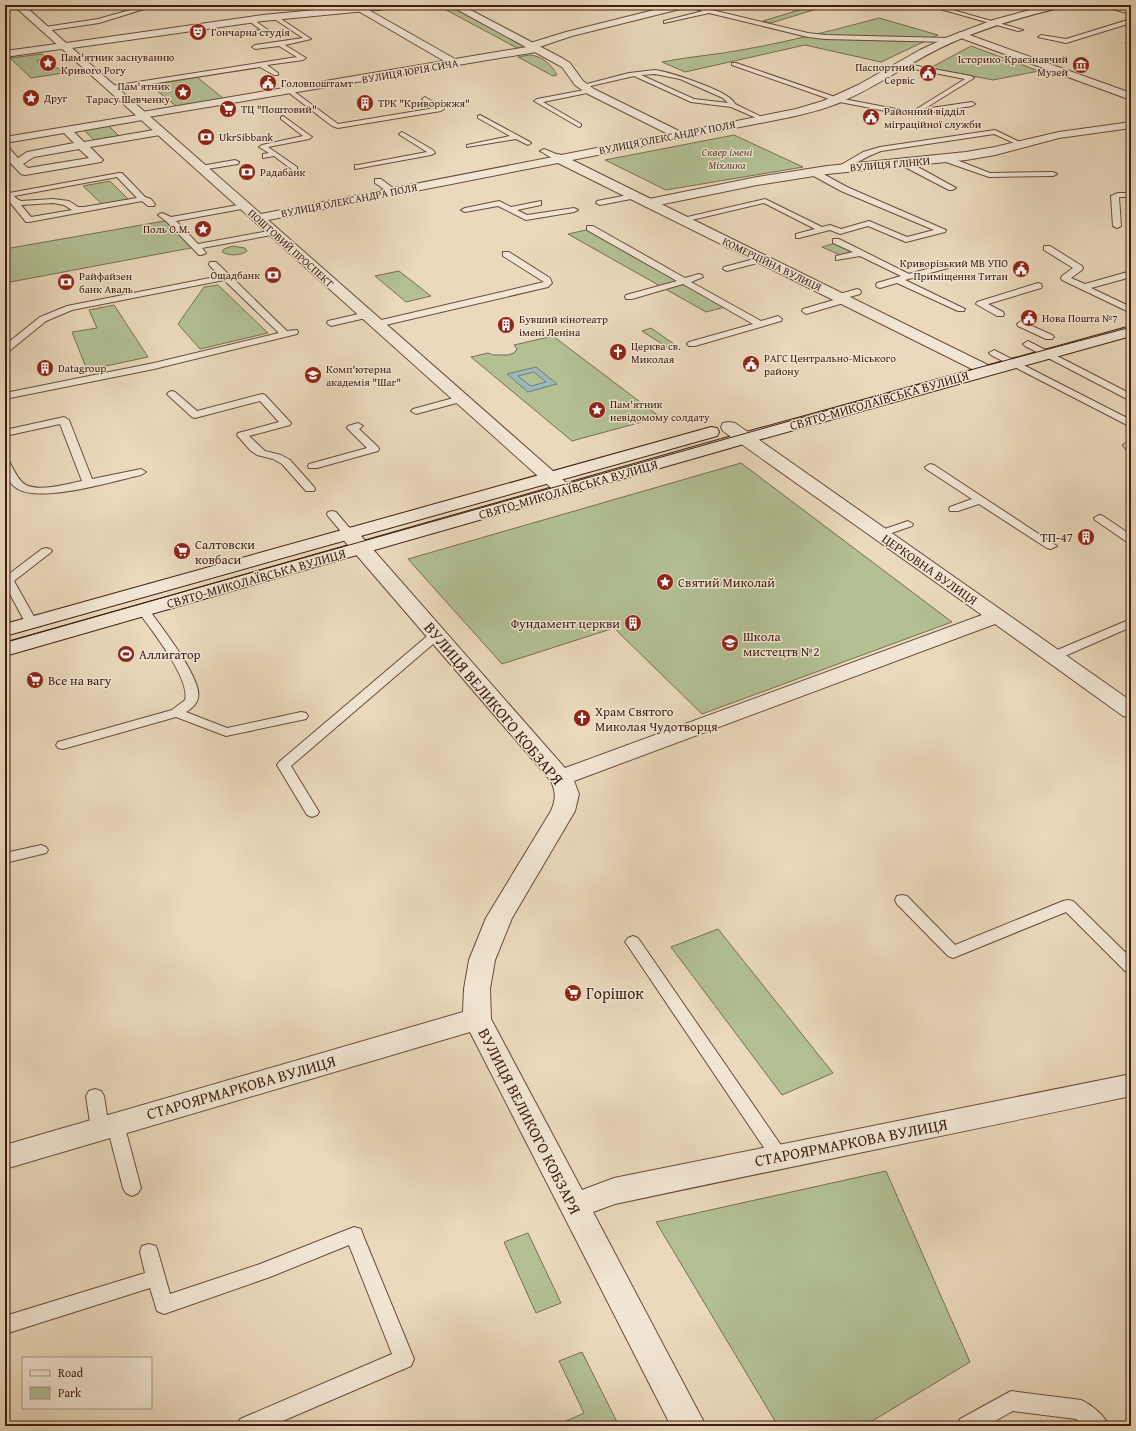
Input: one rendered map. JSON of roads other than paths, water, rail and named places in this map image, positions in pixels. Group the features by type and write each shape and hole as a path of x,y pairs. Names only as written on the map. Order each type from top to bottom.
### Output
{"street":[{"name":"ПОШТОВИЙ ПРОСПЕКТ","path":"18,5 564,490"},
{"path":"5,54 251,20 356,7 396,5"},
{"path":"454,5 566,65 573,77 586,89 678,135"},
{"name":"ВУЛИЦЯ ЮРІЯ СИЧА","path":"143,116 454,63 533,48 569,34 684,5"},
{"name":"ВУЛИЦЯ ОЛЕКСАНДРА ПОЛЯ","path":"258,218 763,119 806,109 837,100 901,65 961,35 993,23 1060,5"},
{"path":"356,7 454,63"},
{"path":"961,35 1131,97"},
{"path":"5,140 143,116"},
{"name":"ВУЛИЦЯ ГЛІНКИ","path":"649,203 757,181 838,169 946,159 995,151 1059,136 1131,125"},
{"path":"5,150 25,172 97,160 66,130"},
{"path":"17,163 31,154 160,132"},
{"name":"КОМЕРЦІЙНА ВУЛИЦЯ","path":"558,158 986,370"},
{"name":"СВЯТО-МИКОЛАЇВСЬКА ВУЛИЦЯ","path":"5,650 143,610 548,476 737,432 1012,363 1047,345 1131,316"},
{"name":"СВЯТО-МИКОЛАЇВСЬКА ВУЛИЦЯ","path":"5,630 31,622 564,490 737,432 967,360 1028,344 1047,345 1131,331"},
{"name":"ЦЕРКОВНА ВУЛИЦЯ","path":"737,432 1131,711"},
{"name":"ВУЛИЦЯ ВЕЛИКОГО КОБЗАРЯ","path":"355,541 561,778 568,792 567,801 500,918 482,960 477,990 477,1018 573,1206 689,1426"},
{"path":"561,778 998,616"},
{"name":"СТАРОЯРМАРКОВА ВУЛИЦЯ","path":"5,1156 477,1018"},
{"name":"СТАРОЯРМАРКОВА ВУЛИЦЯ","path":"573,1206 614,1190 1131,1085"}],"lane":[{"path":"45,29 99,21 154,5"},
{"path":"684,5 706,12 808,35 825,37 949,40"},
{"path":"929,5 1020,30"},
{"path":"1100,5 1131,12"},
{"path":"666,22 706,12"},
{"path":"255,47 308,39 275,17"},
{"path":"680,18 692,21"},
{"path":"238,35 266,31 251,20"},
{"path":"1041,37 1066,41 1131,21"},
{"path":"1120,24 1131,27"},
{"path":"112,88 303,58 280,44"},
{"path":"734,64 837,100 901,112 943,109 972,104"},
{"path":"262,65 276,74"},
{"path":"901,65 971,78 914,112"},
{"path":"579,125 537,101 636,75 656,72 676,76 731,101 732,105"},
{"path":"636,75 693,101 732,105 763,119"},
{"path":"290,91 334,125 338,126 441,109 425,99"},
{"path":"480,117 528,143"},
{"path":"283,118 309,136 263,147 275,154 294,169"},
{"path":"838,169 866,154 880,149 995,132 1023,145"},
{"path":"365,172 358,167 431,153 431,151 402,134"},
{"path":"469,146 516,137"},
{"path":"544,151 558,158"},
{"path":"262,157 275,154"},
{"path":"946,159 989,175 1053,174"},
{"path":"201,168 235,162"},
{"path":"904,162 952,188"},
{"path":"799,236 830,228 840,232 870,224 906,240 942,230 844,189 813,172"},
{"path":"9,197 119,175 142,199"},
{"path":"378,181 393,191"},
{"path":"1117,226 1115,196 1131,195"},
{"path":"600,203 633,196"},
{"path":"9,197 29,220 142,199 148,200 152,204"},
{"path":"9,197 21,203 66,203 77,209 88,209"},
{"path":"683,220 765,201 822,230"},
{"path":"465,210 498,203 526,218 574,210"},
{"path":"510,210 538,203"},
{"path":"170,220 244,206"},
{"name":"ВУЛИЦЯ ОЛЕКСАНДРА ПОЛЯ","path":"162,215 170,220 199,250 274,232"},
{"path":"590,228 760,324"},
{"path":"836,241 909,277"},
{"path":"1047,248 1079,268 1065,278 1131,310"},
{"path":"839,258 861,253"},
{"path":"331,323 372,320 545,285 548,283 547,280 506,254"},
{"path":"727,269 762,259"},
{"path":"5,396 154,366 290,333 226,278 213,264"},
{"path":"880,285 945,266"},
{"path":"1084,287 1131,274"},
{"path":"629,297 699,277"},
{"path":"5,350 32,327 43,320 70,308 226,278"},
{"path":"898,280 961,309"},
{"path":"1000,314 980,304 1038,286"},
{"path":"806,311 857,292"},
{"path":"692,344 778,319"},
{"path":"1021,324 1047,345 1131,398"},
{"path":"994,353 1131,424"},
{"path":"172,394 195,415 262,397 286,423 242,435 261,453 277,456 286,462 310,489"},
{"path":"416,411 461,399"},
{"path":"5,433 64,420 88,483"},
{"path":"313,466 374,449 352,428 358,426"},
{"path":"1131,443 1128,445 1131,449"},
{"path":"5,462 19,486 38,490 88,483 141,472"},
{"path":"930,467 1051,546"},
{"path":"954,509 980,500"},
{"path":"332,514 355,541"},
{"path":"1099,518 1131,540"},
{"path":"880,534 908,524"},
{"path":"31,622 8,580 46,551"},
{"path":"63,745 176,713 187,705 192,698 192,689 184,670 143,610"},
{"path":"1054,656 1126,625 1131,634"},
{"path":"312,812 284,765 436,635"},
{"path":"176,713 226,732 301,716"},
{"path":"5,858 41,850"},
{"path":"902,900 953,952 1068,905 1131,967"},
{"path":"633,942 779,1156"},
{"path":"95,1096 132,1188"},
{"path":"149,1252 164,1305 263,1271 354,1235 404,1359 247,1426"},
{"path":"5,1325 156,1278"},
{"path":"967,1426 1011,1401 1081,1410 1099,1426"}],"water":[{"path":"536,367 557,384 528,392 507,374","holes":["534,372 546,382 531,386 518,376"]}],"tram line":[{"path":"5,642 981,367 1131,327"}],"place":[{"name":"Гончарна студія","path":"198,32"},
{"name":"Пам'ятник заснуванню Кривого Рогу","path":"48,63"},
{"name":"Історико-Краєзнавчий Музей","path":"1081,65"},
{"name":"Паспортний Сервіс","path":"928,73"},
{"name":"Головпоштамт","path":"268,83"},
{"name":"Пам'ятник Тарасу Шевченку","path":"183,92"},
{"name":"Друг","path":"31,98"},
{"name":"ТРК \"Криворіжжя\"","path":"365,103"},
{"name":"ТЦ \"Поштовий\"","path":"228,109"},
{"name":"Районний вiддiл мiграцiйної служби","path":"871,117"},
{"name":"UkrSibbank","path":"206,137"},
{"name":"Радабанк","path":"247,172"},
{"name":"Поль О.М.","path":"203,229"},
{"name":"Криворізький МВ УПО Приміщення Титан","path":"1021,269"},
{"name":"Ощадбанк","path":"273,275"},
{"name":"Райфайзен банк Аваль","path":"66,282"},
{"name":"Нова Пошта №7","path":"1029,318"},
{"name":"Бувший кінотеатр імені Леніна","path":"506,325"},
{"name":"Церква св. Миколая","path":"618,352"},
{"name":"РАГС Центрально-Міського району","path":"751,364"},
{"name":"Datagroup","path":"45,368"},
{"name":"Комп'ютерна академія \"Шаг\"","path":"313,375"},
{"name":"Пам'ятник невідомому солдату","path":"597,410"},
{"name":"ТП-47","path":"1086,537"},
{"name":"Салтовски ковбаси","path":"182,551"},
{"name":"Святий Миколай","path":"665,582"},
{"name":"Фундамент церкви","path":"633,623"},
{"name":"Школа мистецтв №2","path":"730,643"},
{"name":"Аллигатор","path":"126,654"},
{"name":"Все на вагу","path":"35,680"},
{"name":"Храм Святого Миколая Чудотворця","path":"582,718"},
{"name":"Горішок","path":"573,993"}],"park label":[{"name":"Сквер імені Міхлика","path":"727,158"}]}
